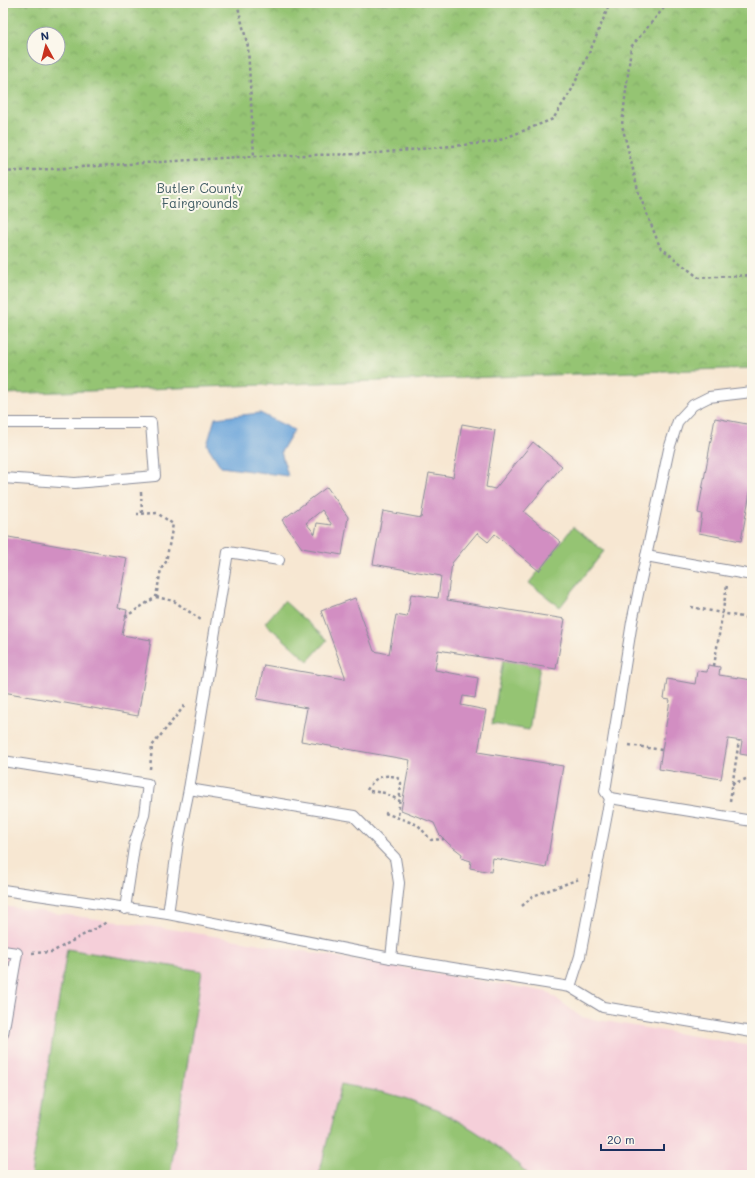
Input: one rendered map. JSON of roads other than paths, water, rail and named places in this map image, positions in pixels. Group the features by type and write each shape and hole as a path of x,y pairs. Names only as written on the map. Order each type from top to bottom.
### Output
{"lane":[{"path":"752,392 709,397 693,405 678,421 669,449 632,622 605,791 610,798 752,821"},
{"path":"3,423 151,423 155,476 75,483 3,478"},
{"path":"168,914 178,843 189,789 228,552 279,560"},
{"path":"646,556 752,575"},
{"path":"3,761 148,784 144,815 135,842 125,909"},
{"path":"189,789 354,816 395,858 399,883 391,958"},
{"path":"570,988 580,956 610,798"},
{"path":"3,890 125,909 168,914 391,958 570,988 603,1007 752,1032"},
{"path":"3,951 17,953 3,1034"}],"water":[{"path":"260,413 294,430 281,452 288,476 221,467 207,445 215,418"}],"park label":[{"name":"Butler County Fairgrounds","path":"200,196"}]}
